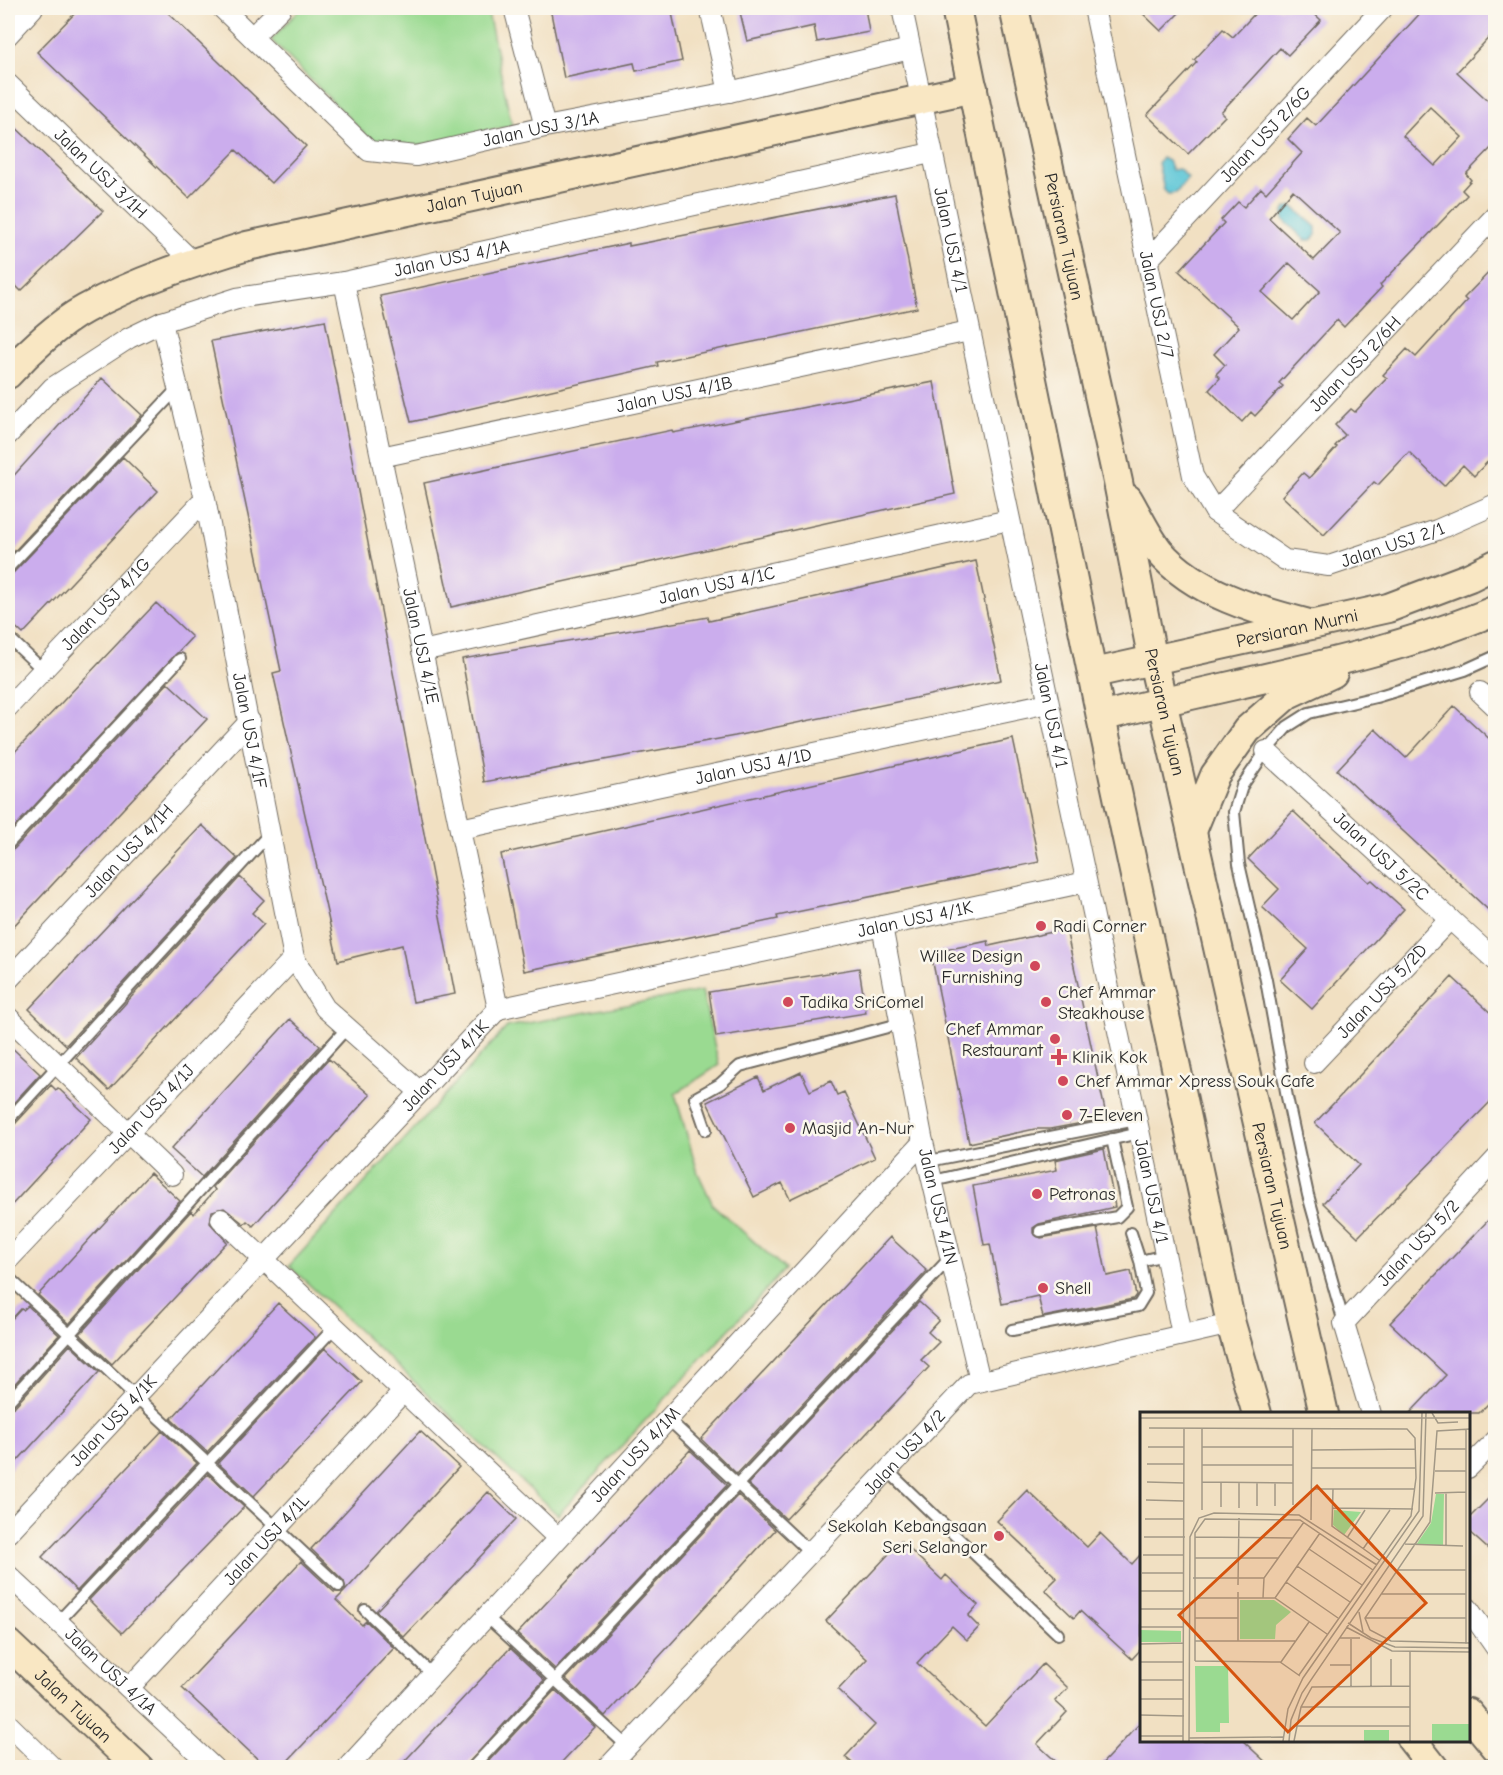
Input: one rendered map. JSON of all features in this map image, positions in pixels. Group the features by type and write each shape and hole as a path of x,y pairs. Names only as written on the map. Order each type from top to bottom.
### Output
{"main road":[{"path":"956,8 1095,673 1101,717 1230,1323 1257,1412"},
{"name":"Persiaran Tujuan","path":"1014,8 1118,482 1191,831 1324,1412"},
{"name":"Jalan Tujuan","path":"8,374 24,356 82,309 162,273 247,246 974,88"},
{"path":"1118,482 1159,551 1200,585 1252,609 1314,626"},
{"name":"Persiaran Murni","path":"1095,673 1388,608 1470,577 1496,564"},
{"path":"1101,717 1163,700 1389,647 1451,629 1496,610"},
{"path":"1191,831 1215,775 1247,730 1288,694 1389,647"},
{"name":"Jalan Tujuan","path":"8,1644 139,1767"},
{"path":"1470,1715 1496,1747"},
{"path":"1414,1742 1434,1767"}],"street":[{"path":"8,35 33,8"},
{"name":"Jalan USJ 3/1A","path":"222,8 369,151 416,156 729,92 910,49"},
{"path":"252,37 281,8"},
{"path":"514,8 545,128"},
{"path":"710,8 729,92"},
{"name":"Jalan USJ 4/1","path":"902,8 1182,1334"},
{"name":"Jalan USJ 2/7","path":"1094,8 1193,476 1215,512 1285,560"},
{"name":"Jalan USJ 2/6G","path":"1148,260 1383,8"},
{"name":"Jalan USJ 3/1H","path":"8,84 194,263"},
{"name":"Jalan USJ 4/1A","path":"8,435 52,388 129,338 162,322 237,298 344,282 931,153"},
{"name":"Jalan USJ 2/6H","path":"1215,512 1496,215"},
{"name":"Jalan USJ 4/1E","path":"344,282 498,1009"},
{"name":"Jalan USJ 4/1F","path":"162,322 205,500 250,721 294,958 325,1008 420,1092"},
{"name":"Jalan USJ 4/1B","path":"381,457 969,331"},
{"name":"Jalan USJ 4/1G","path":"8,707 205,500"},
{"name":"Jalan USJ 2/1","path":"1285,560 1329,566 1437,530 1496,504"},
{"name":"Jalan USJ 4/1C","path":"422,651 1009,520"},
{"path":"1480,692 1496,707"},
{"name":"Jalan USJ 4/1D","path":"460,829 1048,703"},
{"name":"Jalan USJ 4/1H","path":"8,980 250,721"},
{"name":"Jalan USJ 5/2C","path":"1266,751 1496,961"},
{"name":"Jalan USJ 4/1K","path":"8,1533 498,1009 1086,882"},
{"name":"Jalan USJ 5/2D","path":"1314,1063 1450,919"},
{"name":"Jalan USJ 4/1N","path":"882,926 899,1024 926,1152 980,1381"},
{"name":"Jalan USJ 4/1J","path":"8,1260 294,958"},
{"path":"8,1017 172,1174"},
{"name":"Jalan USJ 4/1M","path":"347,1767 668,1419 926,1152"},
{"name":"Jalan USJ 5/2","path":"1344,1325 1496,1159"},
{"path":"221,1219 558,1538"},
{"name":"Jalan USJ 4/2","path":"607,1767 969,1384 1230,1323"},
{"path":"1344,1325 1371,1412"},
{"name":"Jalan USJ 4/1L","path":"129,1688 403,1392"},
{"path":"1470,1466 1496,1440"},
{"name":"Jalan USJ 4/1A","path":"8,1575 214,1767"},
{"path":"1470,1611 1496,1648"},
{"path":"8,1724 53,1767"}],"lane":[{"path":"8,568 178,388"},
{"path":"8,637 43,670"},
{"path":"1344,1325 1308,1195 1287,1097 1266,980 1239,864 1234,812 1242,786 1266,751 1287,727 1309,713 1376,697 1465,670 1496,656"},
{"path":"8,844 180,658"},
{"path":"8,1120 271,831"},
{"path":"706,1130 695,1098 720,1084 740,1066 899,1024"},
{"path":"8,1402 347,1028"},
{"path":"933,1181 1112,1139 1138,1126"},
{"path":"926,1152 1138,1126"},
{"path":"1040,1231 1117,1217 1126,1207 1127,1201 1112,1139"},
{"path":"1012,1330 1138,1306 1146,1293 1140,1261 1131,1233"},
{"path":"1140,1261 1165,1256"},
{"path":"472,1767 950,1258"},
{"path":"8,1277 339,1586"},
{"path":"58,1622 335,1327"},
{"path":"668,1419 811,1553"},
{"path":"888,1471 1058,1634"},
{"path":"365,1610 432,1675"},
{"path":"486,1616 627,1746"}],"green space":[{"path":"301,8 487,8 512,126 418,146 372,141 271,40"},
{"path":"702,991 719,1065 675,1094 698,1173 713,1205 785,1269 558,1515 289,1266 507,1027"}],"water":[{"path":"1162,158 1168,161 1172,170 1179,169 1188,178 1176,193 1168,194 1164,190 1158,163"},
{"path":"1292,206 1316,227 1316,235 1311,240 1305,240 1284,220 1283,214 1286,208"}],"building":[{"path":"80,8 163,8 306,146 271,183 236,150 189,198 37,52"},
{"path":"550,8 671,8 682,61 636,71 634,63 564,78"},
{"path":"739,8 865,8 869,32 817,42 814,26 747,41"},
{"path":"1137,8 1184,8 1161,31"},
{"path":"1260,8 1308,8 1321,20 1288,55 1280,48 1221,112 1225,116 1188,154 1147,115 1197,62 1194,60 1223,29 1233,37"},
{"path":"1425,8 1482,8 1496,20 1496,30 1457,72 1496,108 1496,143 1466,174 1471,180 1462,190 1467,195 1380,285 1382,287 1344,327 1337,320 1279,383 1283,386 1255,416 1251,412 1242,422 1209,390 1220,378 1216,374 1225,365 1214,354 1239,327 1179,271 1224,223 1221,220 1238,202 1244,207 1261,188 1266,193 1302,153 1288,139 1307,118 1316,126","holes":["1430,107 1462,137 1435,166 1403,136","1293,190 1340,233 1314,260 1269,218","1289,263 1320,291 1293,320 1262,292"]},
{"path":"8,120 103,211 21,291 8,278"},
{"path":"895,194 917,308 657,362 658,366 411,422 380,296 629,243 629,246"},
{"path":"1496,265 1496,453 1474,476 1463,465 1444,486 1409,452 1378,485 1374,482 1324,535 1282,496 1303,473 1309,478 1337,447 1335,446 1345,435 1335,425 1351,409 1355,412 1387,378 1383,375 1407,349 1416,357 1467,301 1464,298"},
{"path":"325,320 455,994 413,1002 402,945 338,961 273,673 281,671 211,341"},
{"path":"102,378 142,415 8,558 8,482"},
{"path":"934,382 955,494 451,607 424,483 672,430 673,433"},
{"path":"123,457 158,491 23,634 8,620 8,575 13,573"},
{"path":"976,561 1001,680 735,736 484,782 462,659 708,617 709,621"},
{"path":"156,603 192,637 8,834 8,759"},
{"path":"168,683 207,719 8,932 8,851 14,849"},
{"path":"1454,706 1496,745 1496,917 1337,770 1375,729 1406,758"},
{"path":"1013,739 1039,862 524,971 501,854"},
{"path":"1293,811 1369,882 1372,880 1404,909 1312,1009 1280,980 1308,949 1262,907 1279,889 1248,859"},
{"path":"202,825 237,858 66,1045 29,1009"},
{"path":"240,877 264,900 252,913 264,924 109,1090 76,1058"},
{"path":"1066,929 1106,1115 1098,1117 1099,1120 1050,1129 1035,1129 969,1143 931,953 988,941 989,946"},
{"name":"Tadika SriComel","path":"859,968 866,1013 716,1037 709,992"},
{"path":"1452,977 1496,1018 1496,1096 1358,1237 1323,1203 1359,1165 1315,1123"},
{"path":"290,1019 320,1046 202,1177 171,1149"},
{"path":"8,1044 40,1074 8,1109"},
{"path":"329,1059 370,1095 253,1226 247,1221 244,1224 224,1208 212,1211 210,1223 227,1242 112,1364 80,1334 191,1211 194,1214 215,1190 213,1187"},
{"name":"Masjid An-Nur","path":"801,1072 810,1091 831,1081 837,1095 844,1092 875,1158 790,1199 782,1183 754,1197 707,1102 758,1077 764,1090"},
{"path":"51,1085 56,1090 58,1088 91,1119 8,1209 8,1127 14,1125"},
{"path":"1104,1149 1115,1207 1039,1224 1033,1228 1033,1233 1041,1238 1097,1228 1107,1276 1131,1271 1136,1295 1133,1299 1043,1317 1038,1296 1002,1304 990,1244 984,1245 973,1186 1057,1170 1055,1160"},
{"path":"150,1173 180,1201 69,1324 38,1295"},
{"path":"1496,1212 1496,1396 1479,1413 1411,1412 1446,1375 1390,1323"},
{"path":"890,1237 927,1271 737,1474 701,1439"},
{"path":"919,1302 939,1320 928,1332 939,1342 921,1360 929,1367 786,1519 748,1484"},
{"path":"278,1303 315,1337 207,1452 171,1419"},
{"path":"28,1306 59,1335 8,1391 8,1323 21,1309"},
{"path":"70,1345 99,1372 8,1471 8,1409 14,1407"},
{"path":"325,1348 362,1382 254,1496 218,1463"},
{"path":"162,1431 197,1463 77,1591 42,1557"},
{"path":"420,1431 459,1467 345,1591 344,1581 311,1549"},
{"path":"690,1450 727,1485 555,1669 517,1634"},
{"path":"208,1474 244,1507 122,1633 89,1600"},
{"path":"1027,1490 1087,1547 1100,1533 1132,1564 1140,1555 1140,1650 1132,1659 1080,1611 1074,1618 1045,1590 1057,1578 997,1521"},
{"path":"1496,1491 1496,1556 1470,1533 1470,1517"},
{"path":"488,1492 516,1519 404,1637 376,1611"},
{"path":"738,1495 775,1530 605,1716 566,1679"},
{"path":"901,1541 942,1580 946,1575 978,1605 968,1616 979,1627 967,1640 952,1626 917,1663 985,1726 1043,1664 1068,1688 1055,1701 1067,1712 1037,1744 1062,1767 857,1767 845,1757 875,1725 838,1690 867,1659 826,1621"},
{"path":"301,1561 334,1592 344,1592 336,1600 362,1625 366,1621 394,1648 282,1767 266,1767 182,1688"},
{"path":"510,1648 544,1680 465,1767 399,1767"},
{"path":"555,1690 595,1727 557,1767 483,1767"},
{"path":"1140,1723 1140,1742 1244,1742 1271,1767 1099,1767"}],"place":[{"name":"Radi Corner","path":"1041,926"},
{"name":"Willee Design Furnishing","path":"1035,966"},
{"name":"Tadika SriComel","path":"788,1002"},
{"name":"Chef Ammar Steakhouse","path":"1046,1002"},
{"name":"Chef Ammar Restaurant","path":"1055,1039"},
{"name":"Klinik Kok","path":"1059,1057"},
{"name":"Chef Ammar Xpress Souk Cafe","path":"1063,1081"},
{"name":"7-Eleven","path":"1067,1115"},
{"name":"Masjid An-Nur","path":"790,1128"},
{"name":"Petronas","path":"1037,1194"},
{"name":"Shell","path":"1043,1288"},
{"name":"Sekolah Kebangsaan Seri Selangor","path":"999,1536"}]}
